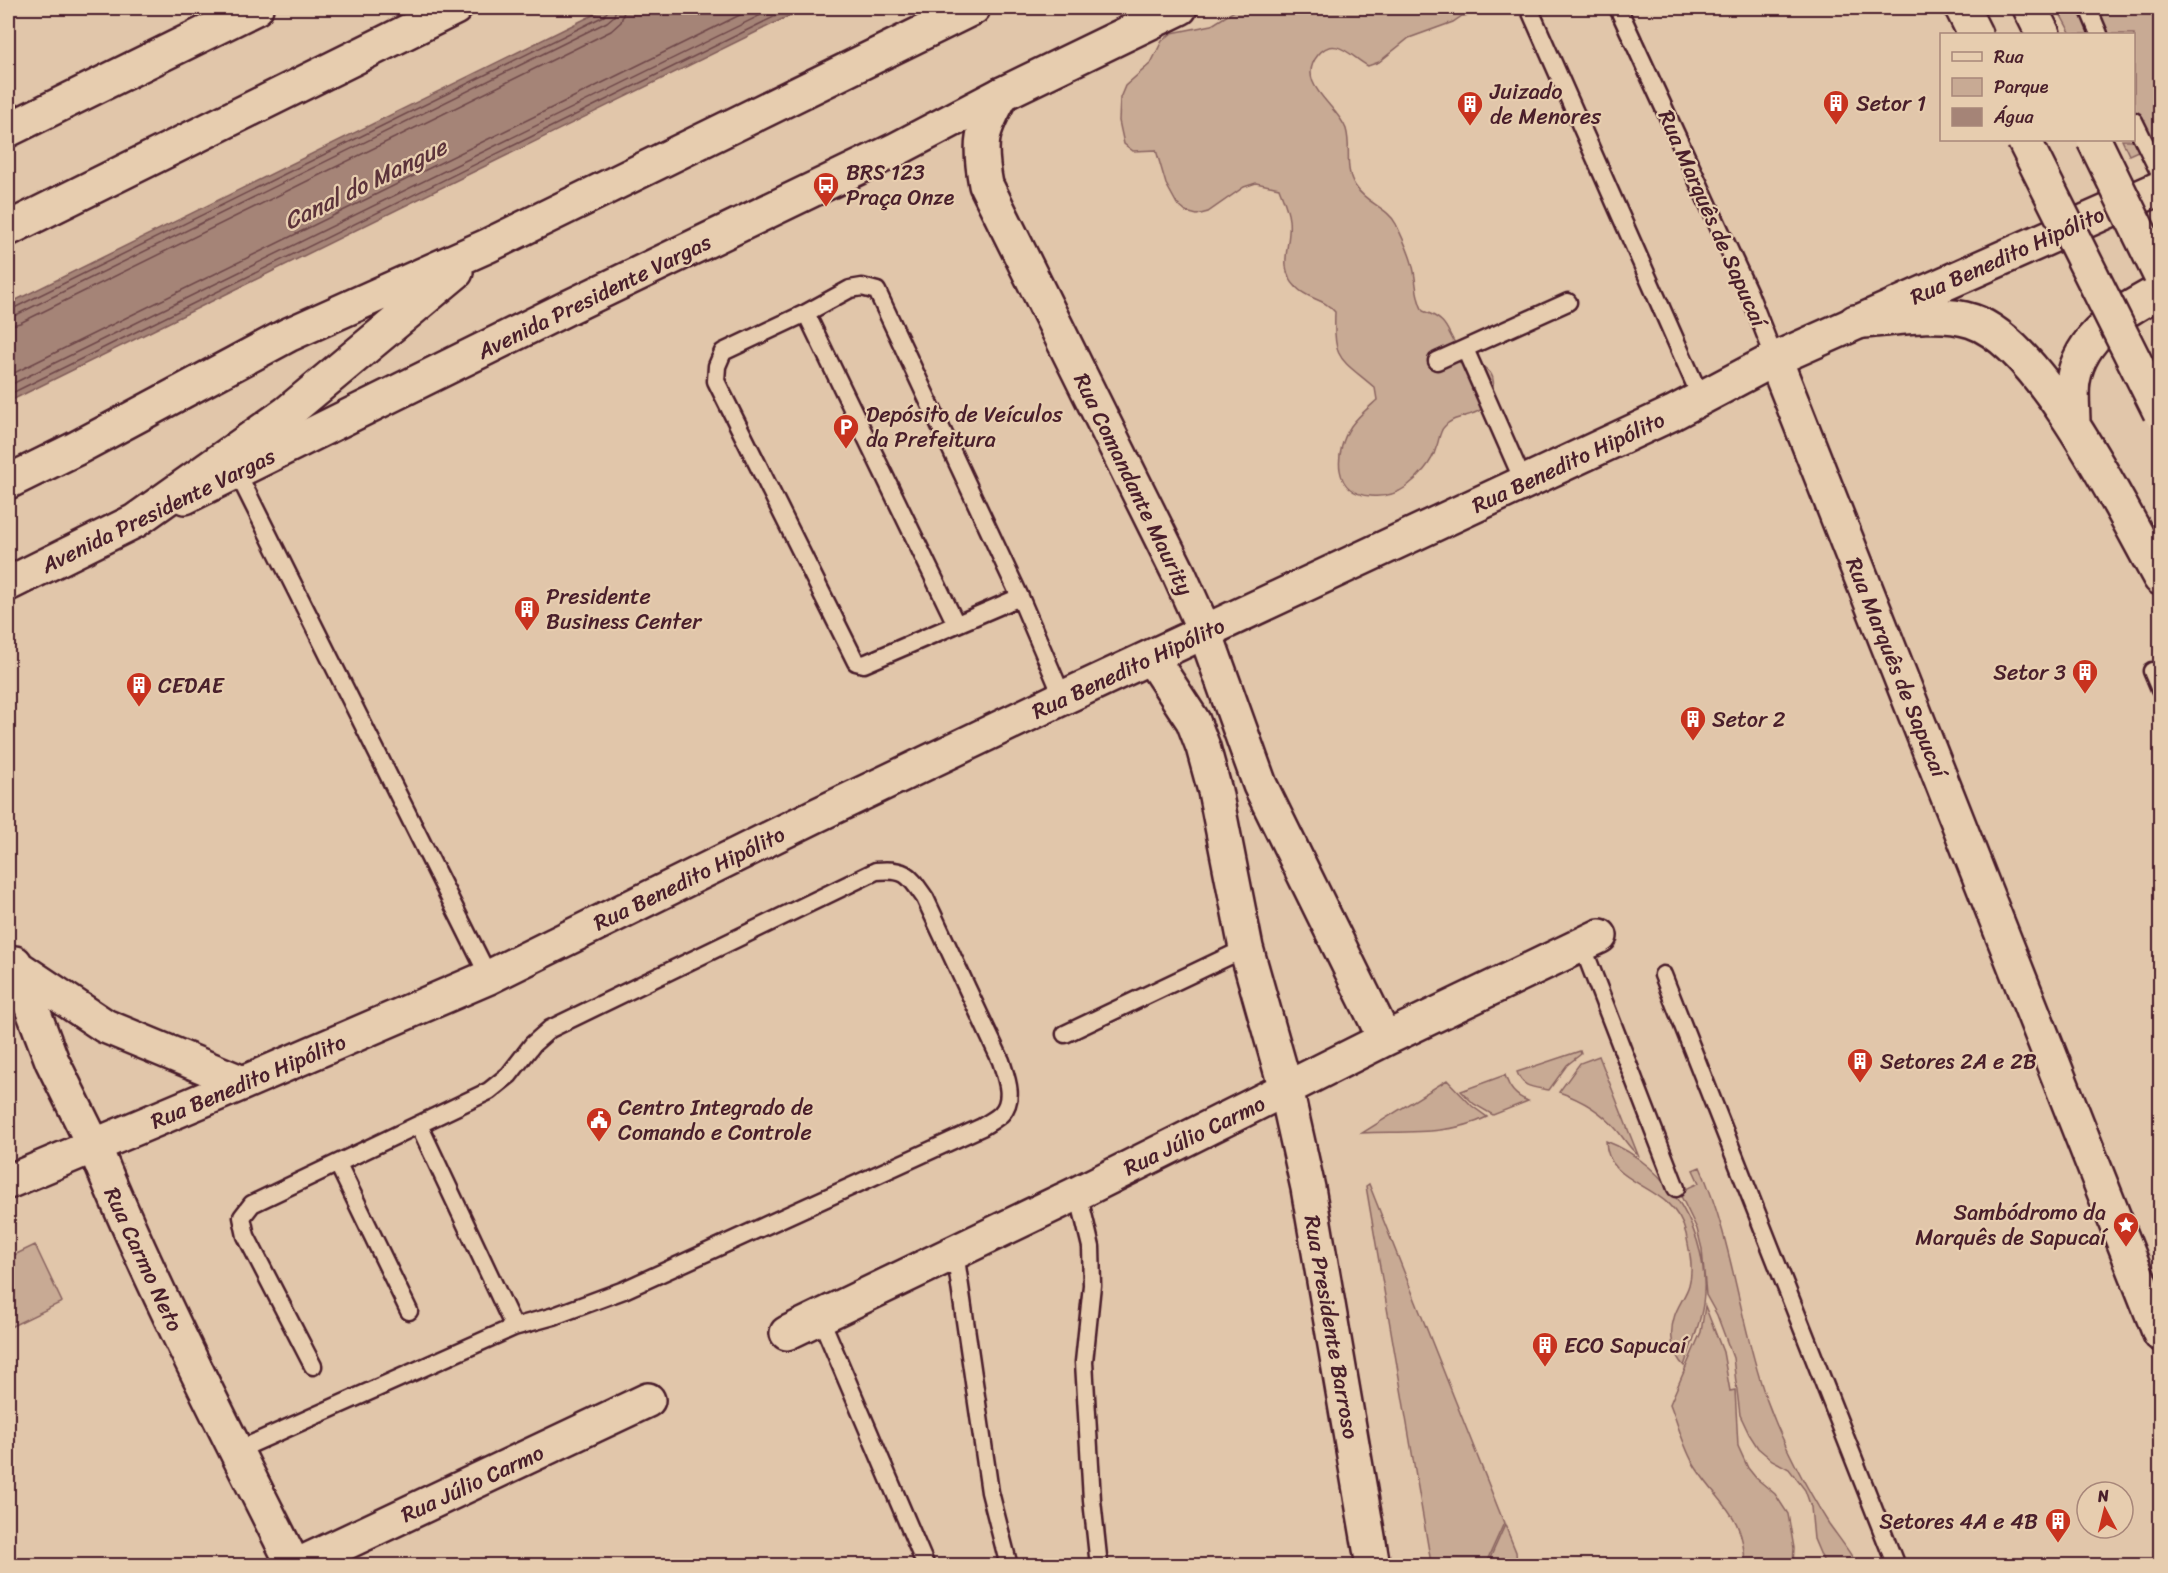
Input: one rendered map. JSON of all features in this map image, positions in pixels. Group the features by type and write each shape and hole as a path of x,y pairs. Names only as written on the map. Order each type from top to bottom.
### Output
{"street":[{"path":"8,130 256,8"},
{"path":"8,229 455,8"},
{"path":"8,482 75,449 288,335 487,246 973,8"},
{"name":"Avenida Presidente Vargas","path":"8,584 1180,8"},
{"path":"1962,8 1974,33"},
{"path":"2030,8 2042,33"},
{"name":"Rua Comandante Maurity","path":"1002,94 987,121 982,138 981,155 986,185 1161,536 1205,632 1260,784 1385,1039"},
{"path":"2024,141 2160,412"},
{"path":"2094,141 2160,275"},
{"name":"Rua Benedito Hipólito","path":"8,1182 489,977 802,822 1524,483 1701,398 1775,359 2160,188"},
{"path":"135,521 287,413 487,246"},
{"path":"2073,423 2073,382 2081,355 2098,332 2124,311 2160,291"},
{"path":"1855,322 1934,315 1973,321 2005,339 2027,362 2073,423 2160,578"},
{"name":"Rua Marquês de Sapucaí","path":"1775,359 2160,1334"},
{"path":"1151,657 1193,721 1203,747 1215,791 1246,948 1286,1089"},
{"name":"Rua Júlio Carmo","path":"787,1333 1078,1193 1385,1039 1591,941"},
{"path":"12,958 105,1026 243,1083"},
{"name":"Rua Carmo Neto","path":"12,958 52,1061 94,1146 149,1273 295,1566"},
{"name":"Rua Presidente Barroso","path":"1286,1089 1308,1188 1373,1566"},
{"name":"Rua Júlio Carmo","path":"295,1566 648,1400"}],"lane":[{"path":"1530,8 1701,398"},
{"name":"Rua Marquês de Sapucaí","path":"1618,8 1749,293 1775,359"},
{"path":"2088,8 2099,33"},
{"path":"2135,125 2160,174"},
{"path":"1020,597 864,664 856,662 716,381 717,366 723,352 806,313 850,289 862,286 877,291 1020,597 1063,698"},
{"path":"1437,361 1568,303"},
{"path":"806,313 956,624"},
{"path":"1465,349 1524,483"},
{"path":"237,472 489,977"},
{"path":"2152,672 2160,690"},
{"path":"236,1451 514,1328 624,1290 982,1127 1002,1113 1009,1098 1007,1079 1001,1061 925,898 909,875 893,870 876,871 550,1029 533,1044 509,1075 489,1091 252,1204 242,1217 246,1236 313,1366"},
{"path":"1591,941 1676,1188"},
{"path":"1065,1034 1246,948"},
{"path":"1663,975 1896,1566"},
{"path":"419,1125 514,1328"},
{"path":"338,1164 409,1311"},
{"path":"1078,1193 1091,1247 1092,1285 1084,1362 1091,1489 1099,1566"},
{"path":"955,1252 990,1492 1009,1566"},
{"path":"820,1317 926,1566"}],"green space":[{"path":"1239,8 1475,8 1471,15 1462,16 1453,22 1409,38 1379,62 1368,66 1343,49 1331,47 1324,49 1318,55 1312,66 1311,75 1314,85 1342,120 1346,129 1352,180 1360,193 1388,214 1396,224 1412,262 1417,295 1423,311 1445,324 1458,348 1488,371 1493,380 1492,391 1483,408 1456,419 1444,427 1434,454 1424,470 1406,487 1394,494 1371,496 1358,493 1349,488 1343,480 1340,459 1345,436 1360,415 1377,400 1375,388 1341,357 1335,340 1335,312 1331,307 1301,291 1290,279 1286,263 1289,220 1279,188 1256,183 1244,187 1208,212 1197,215 1186,212 1177,204 1166,184 1156,150 1133,151 1124,144 1119,121 1120,98 1125,86 1151,63 1162,41 1172,33 1212,25"},
{"path":"2057,8 2160,8 2160,141 2129,155 2122,141 2135,141 2135,33 2070,33"},
{"path":"1580,1051 1581,1054 1567,1065 1549,1090 1526,1084 1519,1078 1517,1072"},
{"path":"1599,1056 1638,1155 1597,1111 1559,1092 1580,1063"},
{"path":"1505,1075 1513,1091 1528,1101 1493,1115 1474,1104 1461,1091"},
{"path":"1447,1080 1472,1106 1487,1117 1442,1130 1362,1133"},
{"path":"1606,1141 1629,1152 1667,1185 1682,1206 1693,1229 1704,1278 1703,1304 1698,1328 1684,1366 1674,1350 1672,1331 1675,1314 1688,1289 1690,1279 1686,1234 1679,1217 1668,1204 1628,1178 1617,1168 1609,1157"},
{"path":"1700,1167 1720,1224 1749,1340 1772,1414 1786,1447 1811,1494 1857,1565 1825,1565 1814,1539 1811,1507 1805,1490 1789,1469 1772,1460 1758,1448 1740,1415 1733,1358 1717,1315 1706,1295 1702,1249 1697,1229 1679,1192 1699,1183 1693,1170"},
{"path":"1369,1184 1504,1523 1485,1565 1433,1565 1430,1557 1366,1186"},
{"path":"35,1245 62,1302 8,1328 8,1258"},
{"path":"1705,1306 1723,1352 1730,1391 1735,1390 1738,1446 1748,1468 1775,1494 1788,1514 1794,1548 1793,1565 1745,1565 1744,1548 1736,1522 1692,1461 1670,1404 1701,1332"},
{"path":"1505,1525 1516,1552 1517,1565 1487,1565"}],"water":[{"name":"Canal do Mangue","path":"607,8 805,8 8,402 8,304"}],"place":[{"name":"Setor 1","path":"1836,126"},
{"name":"Juizado de Menores","path":"1470,127"},
{"name":"BRS 123 Praça Onze","path":"826,208"},
{"name":"Depósito de Veículos da Prefeitura","path":"846,450"},
{"name":"Presidente Business Center","path":"527,632"},
{"name":"Setor 3","path":"2085,695"},
{"name":"CEDAE","path":"139,708"},
{"name":"Setor 2","path":"1693,742"},
{"name":"Setores 2A e 2B","path":"1860,1084"},
{"name":"Centro Integrado de Comando e Controle","path":"599,1143"},
{"name":"Sambódromo da Marquês de Sapucaí","path":"2126,1248"},
{"name":"ECO Sapucaí","path":"1545,1368"},
{"name":"Setores 4A e 4B","path":"2058,1544"}]}
